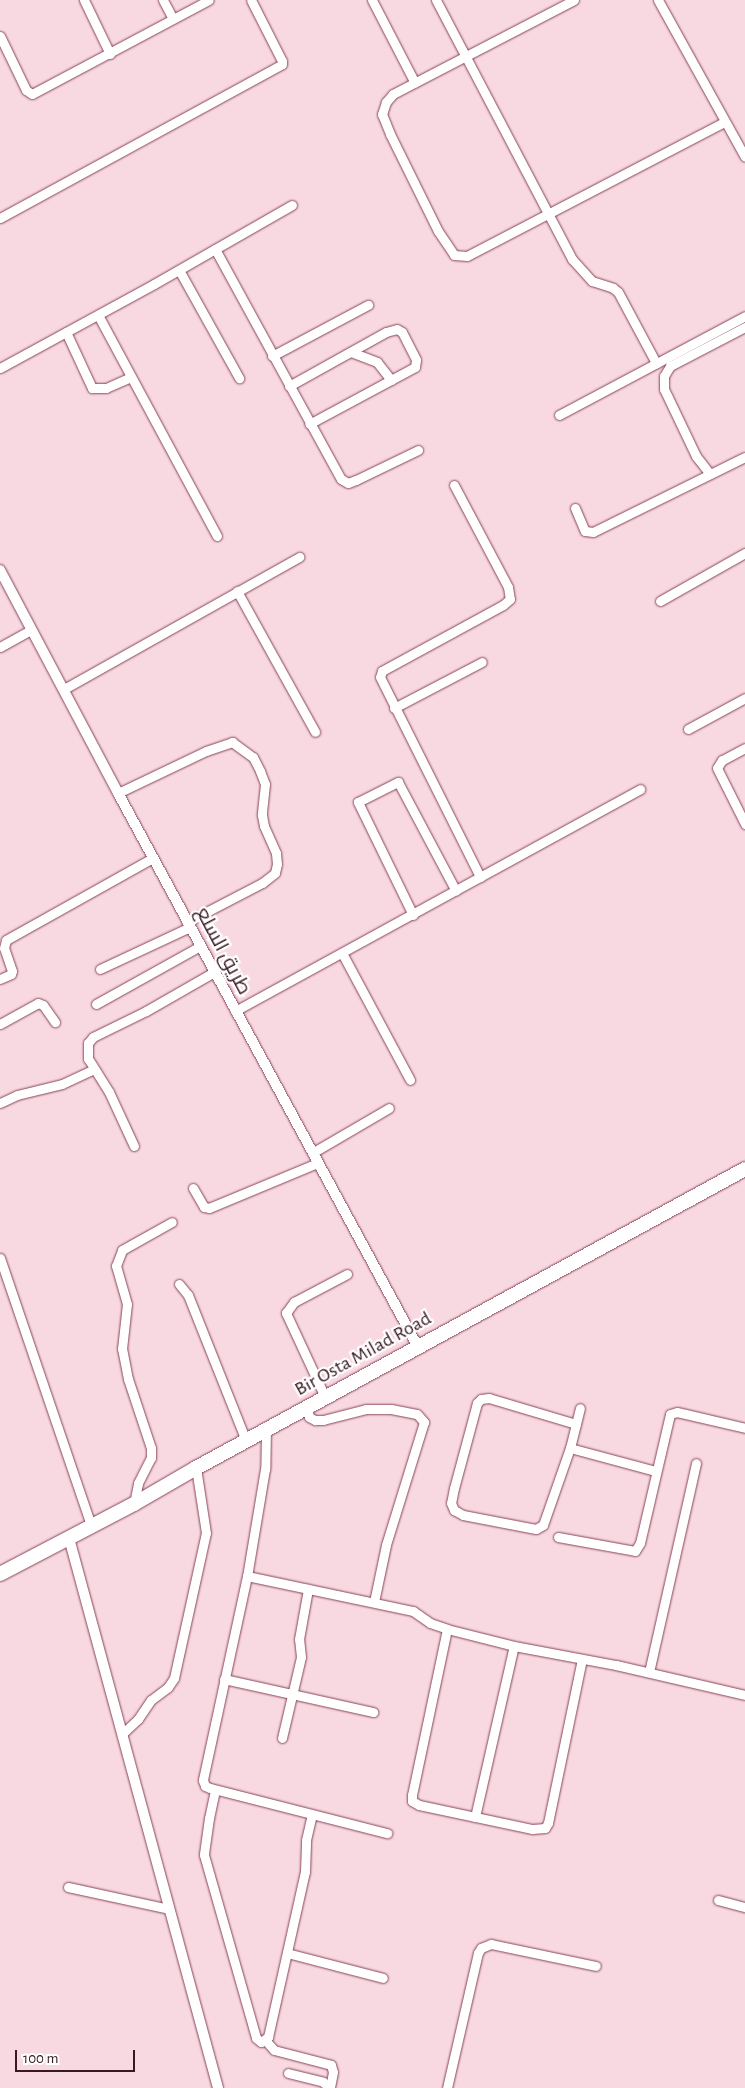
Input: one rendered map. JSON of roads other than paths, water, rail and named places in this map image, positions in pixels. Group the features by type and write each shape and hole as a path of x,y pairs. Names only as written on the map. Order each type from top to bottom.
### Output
{"main road":[{"name":"Bir Osta Milad Road","path":"0,1574 134,1504 325,1397 745,1169"}],"street":[{"path":"84,0 110,54"},
{"path":"163,0 173,19"},
{"path":"0,36 26,90 32,94 209,0"},
{"path":"0,218 282,64 282,60 251,0"},
{"path":"372,0 415,83"},
{"path":"436,0 572,259 585,276 618,292 656,363"},
{"path":"574,0 388,98 382,114 438,231 454,255 467,256 724,122"},
{"path":"658,0 745,157"},
{"path":"0,368 179,270 292,205"},
{"path":"215,249 272,356 344,482 348,483 367,476 418,450"},
{"path":"179,270 239,378"},
{"path":"272,356 368,305"},
{"path":"98,315 217,536"},
{"path":"559,415 745,316"},
{"path":"710,474 696,456 664,390 664,376 670,366 745,327"},
{"path":"289,386 386,332 397,329 402,332 417,364 310,424"},
{"path":"66,332 92,388 106,388 131,377"},
{"path":"351,352 377,362 391,380"},
{"path":"576,508 585,532 593,532 745,457"},
{"path":"454,485 508,587 510,599 503,605 382,672 381,681 480,877"},
{"path":"660,601 745,553"},
{"path":"64,689 299,556"},
{"name":"طريق السلع","path":"0,570 314,1158 418,1347"},
{"path":"237,591 315,732"},
{"path":"0,647 31,630"},
{"path":"394,708 482,662"},
{"path":"688,729 745,698"},
{"path":"100,969 189,925 262,883 275,873 278,864 276,852 264,826 262,815 264,784 260,771 253,757 232,742 206,751 118,793"},
{"path":"745,748 722,760 717,768 745,824"},
{"path":"413,915 358,802 398,782 456,891"},
{"path":"235,1011 640,789"},
{"path":"0,979 11,974 12,971 4,948 6,940 153,858"},
{"path":"96,1004 200,946"},
{"path":"342,953 410,1080"},
{"path":"134,1146 109,1092 88,1058 88,1043 93,1037 146,1011 214,972"},
{"path":"0,1024 38,1003 43,1005 55,1022"},
{"path":"0,1103 17,1095 62,1084 94,1069"},
{"path":"193,1188 204,1207 209,1208 314,1158 389,1108"},
{"path":"134,1504 138,1484 151,1458 151,1448 128,1379 122,1349 127,1304 116,1266 122,1250 172,1222"},
{"path":"0,1258 91,1526"},
{"path":"325,1397 286,1313 294,1302 346,1274"},
{"path":"179,1284 188,1295 246,1441"},
{"path":"576,1424 489,1398 480,1399 477,1403 454,1488 451,1503 454,1510 464,1516 536,1529 540,1527 546,1521 570,1448 576,1424 580,1408"},
{"path":"307,1408 309,1417 315,1420 323,1420 366,1409 391,1409 417,1414 424,1422 386,1545 374,1602"},
{"path":"558,1537 635,1551 640,1543 670,1414 677,1412 745,1428"},
{"path":"266,1430 265,1469 247,1576 203,1780 205,1786 215,1790 387,1833"},
{"path":"570,1448 656,1471"},
{"path":"649,1672 696,1462"},
{"path":"123,1733 138,1719 151,1700 168,1687 174,1678 206,1533 196,1468"},
{"path":"69,1538 218,2088"},
{"path":"247,1576 413,1611 430,1623 447,1629 514,1646 649,1672 745,1695"},
{"path":"282,1738 301,1657 299,1639 308,1589"},
{"path":"447,1629 412,1795 412,1801 419,1805 540,1830 548,1824 582,1659"},
{"path":"475,1817 514,1646"},
{"path":"224,1679 373,1712"},
{"path":"215,1790 204,1855 256,2038 262,2042 266,2041 274,2050 331,2065 333,2072 330,2087 323,2082 288,2073"},
{"path":"266,2041 305,1872 306,1840 312,1815"},
{"path":"68,1886 169,1909"},
{"path":"718,1900 745,1907"},
{"path":"447,2088 478,1953 481,1948 492,1944 596,1966"},
{"path":"287,1953 383,1978"}]}
